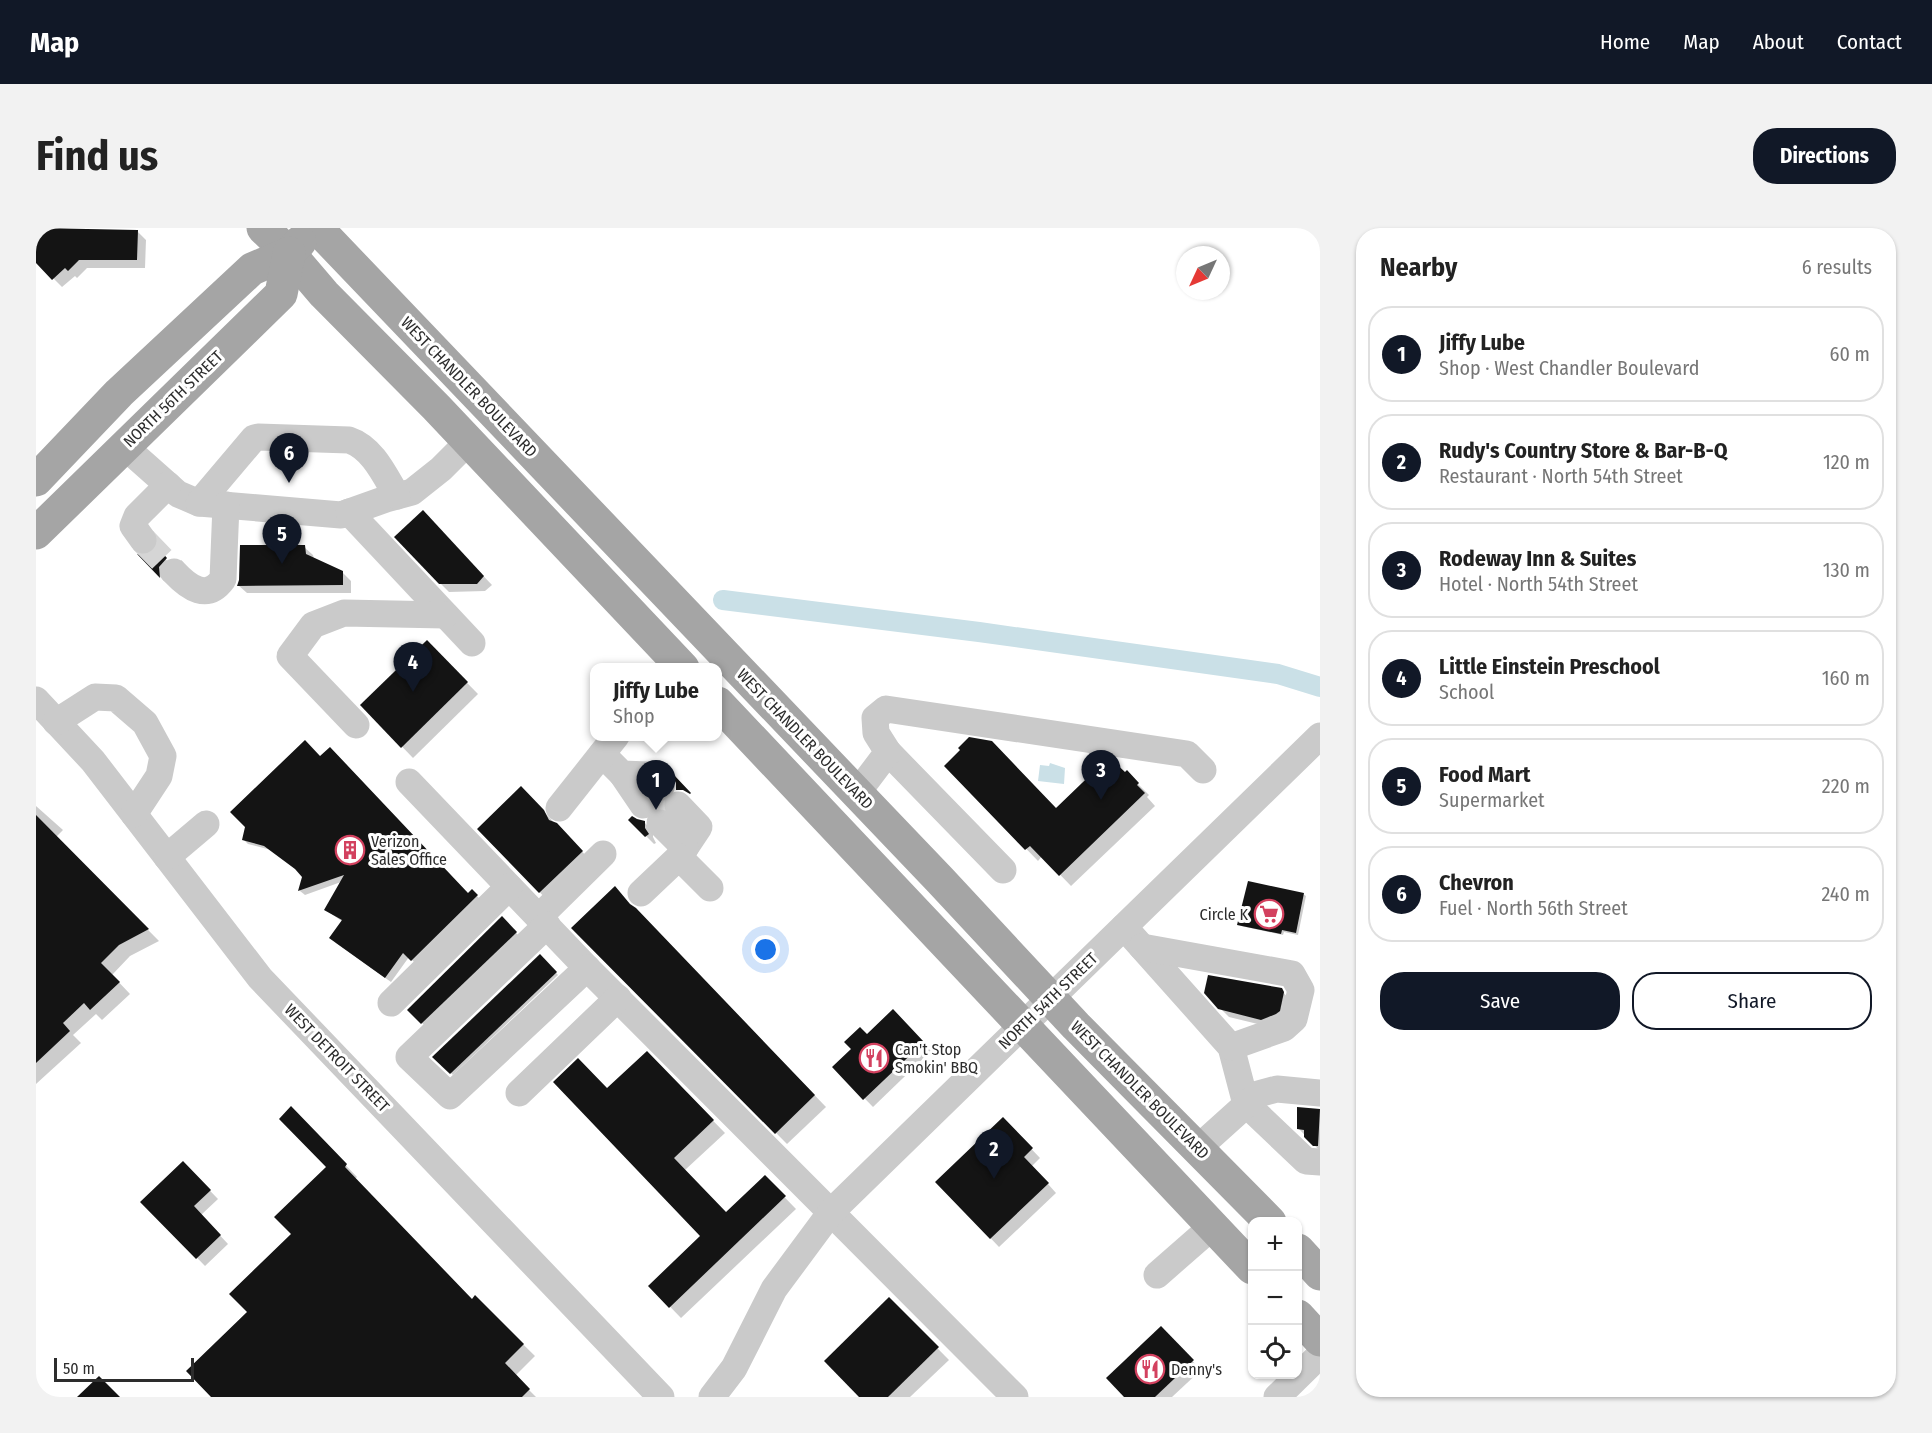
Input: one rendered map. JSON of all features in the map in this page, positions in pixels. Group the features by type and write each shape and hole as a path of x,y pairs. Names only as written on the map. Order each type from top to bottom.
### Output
{"main road":[{"path":"263,228 289,253 324,294 687,663"},
{"path":"36,480 118,393 252,269 289,253 315,228"},
{"name":"WEST CHANDLER BOULEVARD","path":"315,228 857,793 1050,998 1266,1217"},
{"name":"NORTH 56TH STREET","path":"36,533 281,294 289,253"},
{"path":"722,683 747,708 789,722"},
{"path":"722,708 1024,1024 1248,1264"},
{"path":"1302,1254 1320,1274"},
{"path":"1302,1320 1320,1340"}],"street":[{"path":"199,503 235,459 258,436 349,440 357,443 376,462 397,496"},
{"path":"125,447 178,494 199,503 342,515 412,492 441,469 469,441"},
{"path":"143,540 133,526 137,516 168,486"},
{"path":"174,572 186,585 196,590 217,587 223,579 226,505"},
{"path":"349,512 472,643"},
{"path":"356,725 290,656 313,625 344,613 445,615"},
{"path":"56,722 95,697 116,698 145,723 163,756 159,776 134,814"},
{"name":"WEST DETROIT STREET","path":"36,700 93,761 260,978 662,1397"},
{"path":"1003,870 888,752 876,733 875,718 886,709 1187,754 1203,770"},
{"name":"NORTH 54TH STREET","path":"712,1397 734,1368 774,1289 831,1212 1320,736"},
{"path":"559,808 609,745 622,774 661,805 710,888"},
{"path":"857,793 888,752"},
{"path":"409,782 587,968 1014,1397"},
{"path":"167,857 206,824"},
{"path":"641,894 685,848"},
{"path":"587,968 450,1096 409,1057 543,921 603,854"},
{"path":"392,1003 509,887"},
{"path":"1124,927 1231,1047 1246,1104 1306,1161 1320,1162"},
{"path":"1142,947 1292,974 1301,990 1294,1019 1284,1028 1231,1047"},
{"path":"519,1093 618,998"},
{"path":"1198,1148 1258,1094 1277,1089 1320,1093"},
{"path":"1157,1275 1214,1226"},
{"path":"1277,1397 1320,1355"}],"water":[{"path":"1050,763 1065,768 1064,784 1038,781 1040,765 1049,766"}],"building":[{"path":"36,228 138,230 137,260 79,260 68,271 65,268 52,280 36,263"},
{"path":"423,510 484,576 477,584 439,584 394,537"},
{"path":"240,545 305,545 306,554 343,571 343,585 237,586"},
{"path":"157,547 167,558 159,567 160,578 137,554 145,556"},
{"path":"427,640 468,682 401,748 360,705"},
{"path":"969,737 992,741 1056,808 1108,758 1125,772 1127,770 1145,793 1059,876 1030,846 1025,850 944,766"},
{"name":"Verizon Sales Office","path":"305,740 320,756 330,747 468,893 472,889 478,895 411,961 403,953 385,978 329,938 342,920 324,910 344,875 298,891 302,877 264,846 242,840 245,827 230,812"},
{"path":"674,775 690,794 683,790 676,790"},
{"path":"521,786 544,810 549,820 557,823 583,851 539,893 477,829"},
{"path":"36,815 149,929 119,945 101,963 120,982 90,1010 84,1003 63,1023 70,1031 36,1063"},
{"path":"632,816 645,821 645,828 649,834 645,837 628,820"},
{"name":"Circle K","path":"1248,881 1304,893 1296,933 1282,930 1281,934 1237,925"},
{"path":"615,886 815,1095 775,1134 571,928"},
{"path":"502,916 517,932 421,1024 407,1010"},
{"path":"540,954 557,972 450,1074 432,1057"},
{"name":"Circle K","path":"1208,975 1282,988 1284,992 1280,1011 1261,1020 1218,1009 1204,993"},
{"name":"Can't Stop Smokin' BBQ","path":"893,1009 924,1042 863,1100 832,1067 851,1049 844,1042 860,1027 867,1034"},
{"path":"647,1051 714,1120 674,1158 726,1212 765,1175 786,1196 669,1308 648,1286 700,1236 553,1082 578,1058 607,1088"},
{"path":"291,1106 347,1164 345,1167 472,1299 475,1295 524,1344 505,1363 530,1389 522,1397 211,1397 186,1371 247,1312 229,1294 291,1234 274,1217 326,1167 279,1119"},
{"path":"1297,1107 1320,1109 1318,1146 1313,1146 1304,1137 1304,1130 1297,1129"},
{"path":"1003,1117 1033,1148 1024,1157 1049,1183 990,1239 935,1182"},
{"path":"183,1161 211,1190 194,1206 221,1235 196,1259 140,1202"},
{"path":"889,1297 939,1347 888,1397 859,1397 824,1361"},
{"name":"Denny's","path":"1161,1326 1194,1360 1155,1397 1124,1397 1106,1378"},
{"path":"99,1376 120,1397 77,1397"}],"waterway":[{"path":"723,600 979,632 1278,674 1320,687"}],"tunnel":[{"path":"143,540 174,572"},
{"path":"652,797 668,815"}],"place":[{"name":"Chevron","path":"289,483"},
{"name":"Food Mart","path":"282,564"},
{"name":"Little Einstein Preschool","path":"413,692"},
{"name":"Rodeway Inn & Suites","path":"1101,800"},
{"name":"Jiffy Lube","path":"656,810"},
{"name":"Verizon Sales Office","path":"350,850"},
{"name":"Circle K","path":"1269,914"},
{"name":"Can't Stop Smokin' BBQ","path":"874,1058"},
{"name":"Rudy's Country Store & Bar-B-Q","path":"994,1179"},
{"name":"Denny's","path":"1150,1369"}]}
